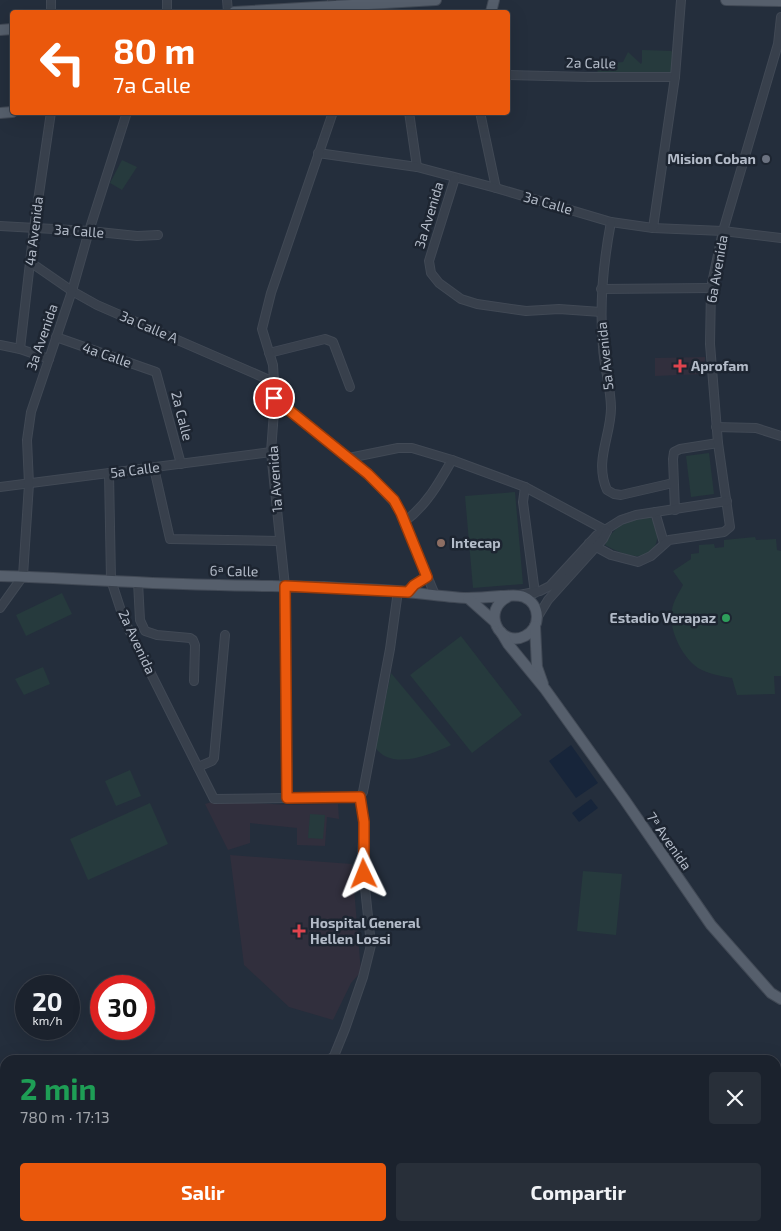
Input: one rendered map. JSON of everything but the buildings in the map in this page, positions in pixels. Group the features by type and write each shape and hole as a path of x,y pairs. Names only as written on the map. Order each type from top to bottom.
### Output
{"main road":[{"path":"267,10 436,0"},
{"path":"726,0 781,1"},
{"name":"6ª Calle","path":"0,576 285,586 403,592 468,598 514,596"},
{"path":"468,598 495,622 501,632 513,638 520,638 532,631 536,622 534,606 530,601 514,596 505,598 497,606 494,617 495,622"},
{"name":"7ª Avenida","path":"536,622 537,667 545,690"},
{"name":"7ª Avenida","path":"501,632 624,799 711,925 771,993 781,1000"}],"street":[{"path":"653,228 675,77 681,0"},
{"name":"6a Avenida","path":"664,543 673,539 724,532 730,527 716,427 710,344 711,288 723,231 778,44 781,17"},
{"path":"771,67 781,68"},
{"name":"2a Calle","path":"510,75 675,77"},
{"name":"4a Avenida","path":"20,349 34,228 51,115"},
{"name":"3a Avenida","path":"22,576 29,484 27,440 31,412 72,291 126,115"},
{"name":"1a Avenida","path":"287,798 285,586 270,452 274,398 273,365 262,329 271,293 332,115"},
{"path":"409,115 417,167"},
{"path":"481,115 496,188"},
{"name":"3a Calle","path":"318,153 417,167 611,222 653,228 723,231 781,238"},
{"name":"3a Avenida","path":"455,178 429,261 431,273 439,283 461,299 477,304 526,311 559,309 601,312"},
{"name":"5a Avenida","path":"611,222 601,290 604,365 611,409 602,460 602,478 607,490 621,495 673,483"},
{"name":"3a Calle","path":"0,226 89,231 136,236 158,235"},
{"name":"3a Calle A","path":"30,262 72,291 98,305 274,382"},
{"path":"601,290 711,288"},
{"name":"4a Calle","path":"56,337 158,374"},
{"path":"269,353 325,339 330,340 333,342 350,387"},
{"path":"0,345 20,349 49,359"},
{"name":"2a Calle","path":"158,374 180,464"},
{"path":"274,398 368,474 394,500 435,595"},
{"path":"716,427 756,428 781,436"},
{"path":"675,510 672,455 680,449 718,443"},
{"path":"349,458 398,448 412,448 452,460 525,488 607,530"},
{"name":"5a Calle","path":"0,487 270,452"},
{"path":"404,522 414,515 435,490 452,460"},
{"path":"154,468 170,539 280,541"},
{"name":"2a Avenida","path":"109,473 111,580 124,620 214,799 287,798"},
{"path":"525,488 523,502 535,593"},
{"path":"514,596 535,593 546,589 592,545 603,539 607,530 627,518 727,501"},
{"path":"592,545 617,557 638,562 651,556 664,543 655,512"},
{"path":"536,622 548,600 592,545"},
{"path":"0,600 22,576"},
{"path":"0,608 22,576"},
{"path":"334,1055 363,977 370,945 362,859 364,822 360,797 403,592 427,577"},
{"path":"138,582 140,620 145,631 157,635 190,638 193,640 195,645 194,681"},
{"path":"198,766 212,762 214,758 225,635"},
{"path":"287,798 360,797"}],"shaded area":[{"name":"Aprofam","path":"705,357 705,374 655,376 655,358"},
{"path":"215,801 291,805 338,804 339,819 327,817 325,846 297,845 297,828 250,823 250,843 228,850 205,804"},
{"name":"Hospital General Hellen Lossi","path":"230,855 352,864 361,972 351,983 333,1020 289,1007 244,965"}],"green space":[{"path":"642,50 673,52 672,74 597,74 599,62 623,62 628,52 641,64"},
{"path":"122,160 137,167 122,190 110,183"},
{"path":"709,453 714,494 691,497 686,456"},
{"path":"515,492 523,584 473,588 465,496"},
{"path":"650,517 657,530 657,536 654,548 649,552 635,556 605,545 613,532 623,524"},
{"name":"Estadio Verapaz","path":"755,537 756,540 776,539 777,550 781,551 781,676 774,676 775,694 737,695 732,678 698,668 682,650 674,634 671,617 675,600 683,585 673,571 691,559 691,554 699,553 699,545 714,544 715,548 724,547 724,540"},
{"path":"62,593 72,614 26,636 16,615"},
{"path":"461,636 522,715 472,753 410,675"},
{"path":"43,667 50,684 24,695 15,679"},
{"path":"391,673 451,745 433,753 400,760 382,754 375,747"},
{"path":"130,770 141,796 116,806 105,781"},
{"path":"150,803 168,844 88,880 70,839"},
{"path":"310,814 325,815 323,839 308,838"},
{"path":"583,871 622,874 616,935 577,931"}],"water":[{"path":"571,745 598,783 576,798 549,761"},
{"path":"591,799 598,808 579,822 572,813"}],"place":[{"name":"Mision Coban","path":"766,159"},
{"name":"Aprofam","path":"680,366"},
{"name":"Intecap","path":"441,543"},
{"name":"Estadio Verapaz","path":"726,618"},
{"name":"Hospital General Hellen Lossi","path":"299,931"}],"route":[{"path":"274,398 368,474 394,500 427,577 419,581 408,592 285,586 287,798 360,797 364,822 362,859 364,874"}]}
